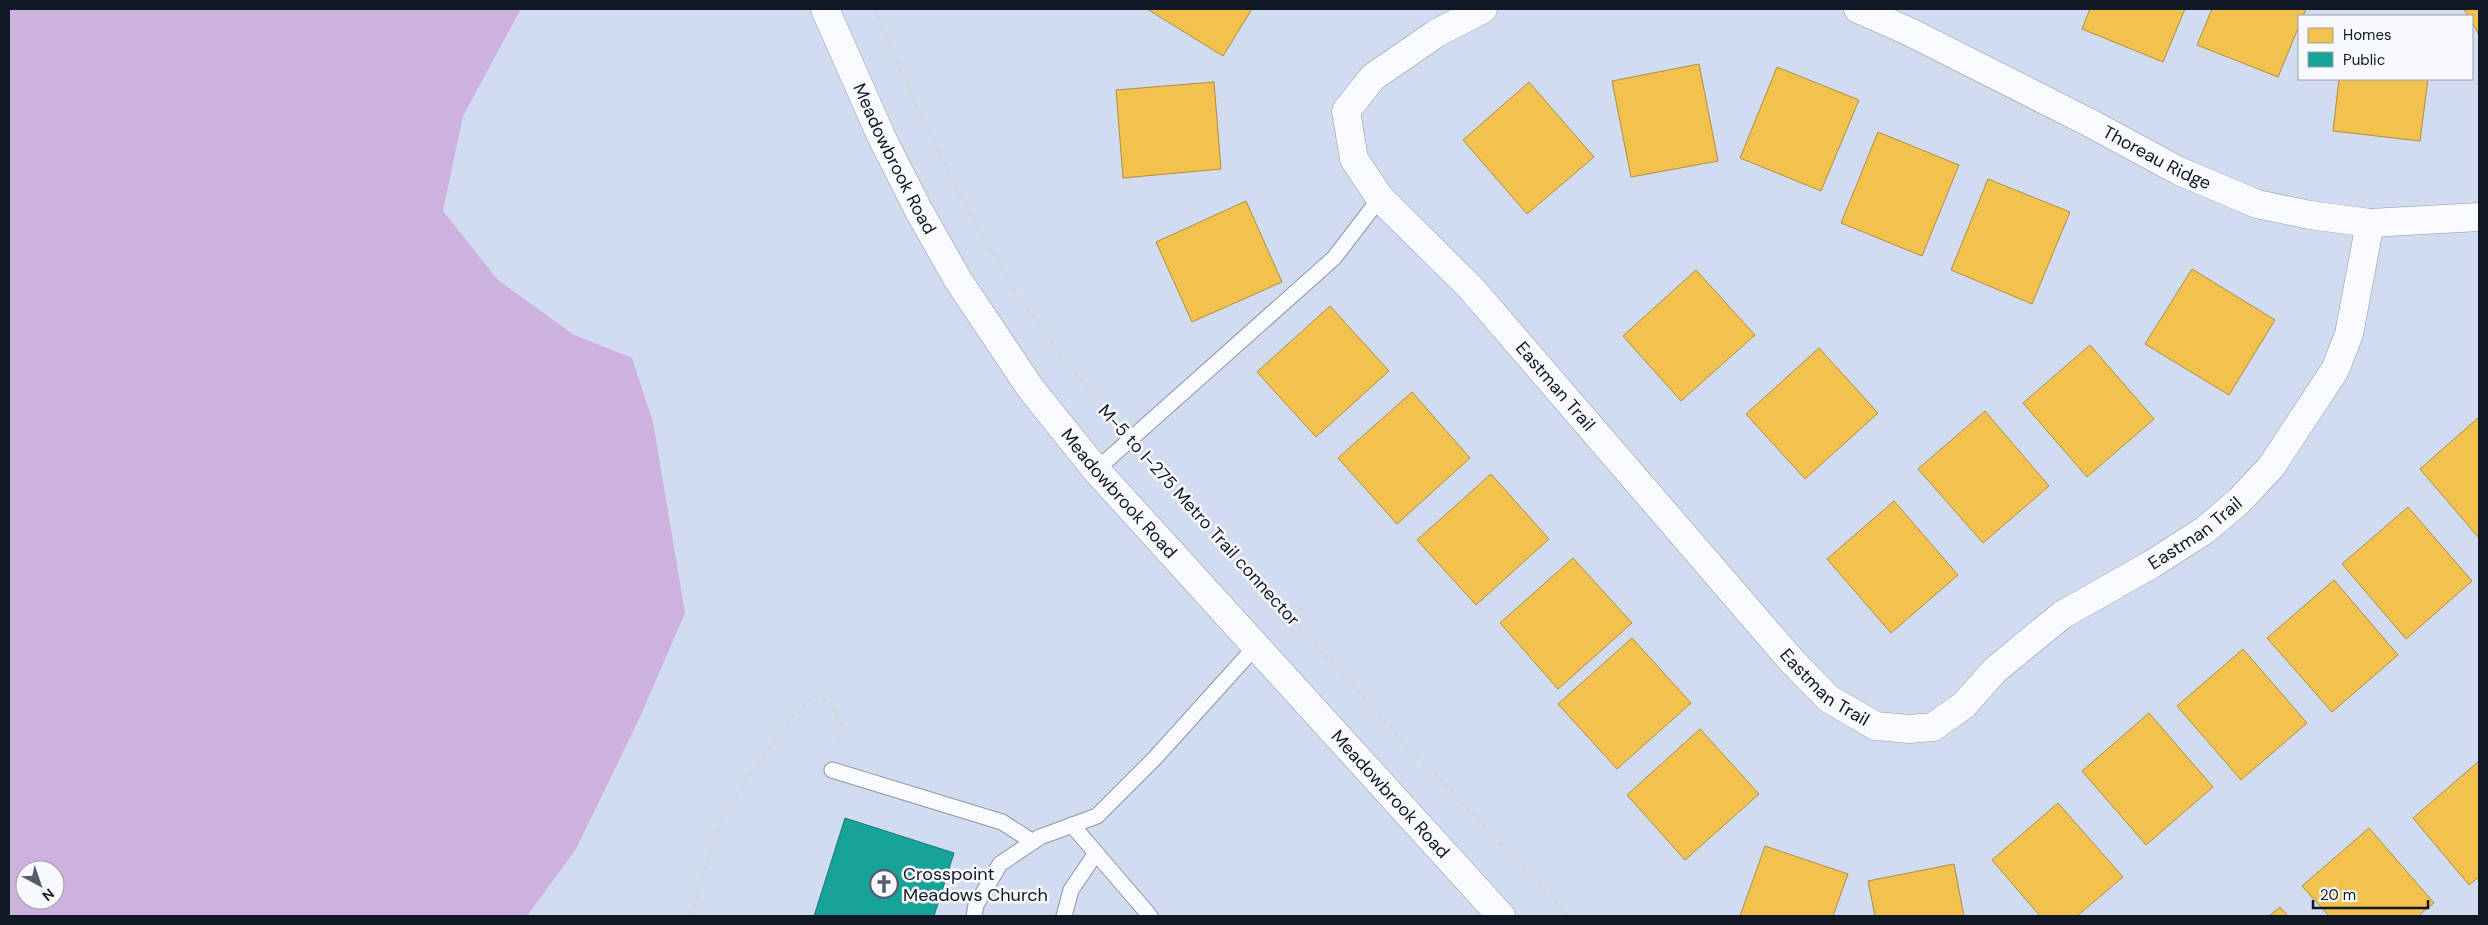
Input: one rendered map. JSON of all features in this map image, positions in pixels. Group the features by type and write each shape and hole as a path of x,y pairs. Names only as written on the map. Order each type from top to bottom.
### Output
{"street":[{"name":"Meadowbrook Road","path":"825,9 882,138 958,280 1031,389 1096,470 1501,916"},
{"name":"Eastman Trail","path":"1483,9 1437,33 1373,78 1346,111 1354,159 1380,198 1470,287 1785,653 1829,699 1876,726 1909,729 1933,727 1964,704 1995,670 2062,615 2152,564 2205,530 2239,501 2271,467 2335,370 2349,334 2370,223"},
{"name":"Thoreau Ridge","path":"1858,9 1910,32 2196,178 2257,204 2310,215 2370,223 2479,216"}],"lane":[{"path":"1096,470 1334,258 1380,198"},
{"path":"974,916 976,905 1000,864 1040,837 1097,816 1155,758 1256,646"},
{"path":"832,770 1002,822 1033,842"},
{"path":"1072,825 1150,916"},
{"path":"1064,916 1071,890 1096,852"}],"path":[{"name":"M-5 to I-275 Metro Trail connector","path":"875,9 904,82 948,169 999,262 1056,348 1128,441 1159,472 1360,695 1570,916"},
{"path":"693,916 703,872 722,817 782,729 813,697 829,700 841,725 832,770"}],"shaded area":[{"path":"9,9 521,9 463,116 443,211 498,280 574,335 632,358 653,422 685,613 640,717 576,849 527,916 9,916"}],"building: Homes":[{"path":"1147,9 1252,9 1223,56"},
{"path":"2090,9 2185,9 2163,62 2082,29"},
{"path":"2212,9 2306,9 2303,15 2298,15 2298,28 2278,77 2197,45"},
{"path":"2464,9 2479,9 2479,35 2473,24 2473,15 2467,15"},
{"path":"1699,64 1718,161 1631,177 1612,81"},
{"path":"1777,67 1859,100 1821,191 1740,158"},
{"path":"2339,80 2428,80 2420,141 2333,131"},
{"path":"1214,82 1221,169 1123,178 1116,90"},
{"path":"1529,82 1594,157 1527,214 1463,140"},
{"path":"1878,132 1959,165 1922,256 1841,223"},
{"path":"1988,179 2070,212 2032,304 1951,270"},
{"path":"1246,201 1282,282 1192,322 1156,242"},
{"path":"2192,269 2275,320 2229,395 2145,344"},
{"path":"1696,270 1755,335 1681,401 1623,336"},
{"path":"1330,306 1389,371 1316,437 1257,372"},
{"path":"2090,345 2154,419 2087,477 2023,403"},
{"path":"1819,348 1878,413 1805,479 1746,414"},
{"path":"1412,392 1470,458 1397,524 1338,458"},
{"path":"1985,411 2049,486 1983,543 1918,469"},
{"path":"2479,417 2479,538 2420,469"},
{"path":"1491,474 1549,539 1476,605 1417,540"},
{"path":"1894,501 1958,575 1891,633 1827,559"},
{"path":"2408,507 2472,581 2406,639 2342,564"},
{"path":"1573,558 1632,623 1558,689 1500,623"},
{"path":"2334,580 2398,655 2332,712 2267,638"},
{"path":"1632,638 1691,703 1617,769 1558,704"},
{"path":"2243,649 2307,723 2241,780 2177,706"},
{"path":"2149,713 2213,787 2146,845 2082,771"},
{"path":"1700,729 1759,794 1685,860 1627,795"},
{"path":"2479,761 2479,877 2469,885 2413,818"},
{"path":"2058,803 2123,877 2077,916 2040,916 1992,860"},
{"path":"2369,828 2434,903 2418,916 2329,916 2302,886"},
{"path":"1765,846 1848,874 1833,916 1740,916"},
{"path":"1954,864 1964,916 1875,916 1868,881"},
{"path":"2280,907 2288,916 2269,916"}],"building: Public":[{"name":"Crosspoint Meadows Church","path":"845,818 954,853 934,916 814,916"}],"place":[{"name":"Crosspoint Meadows Church","path":"884,884"}]}
